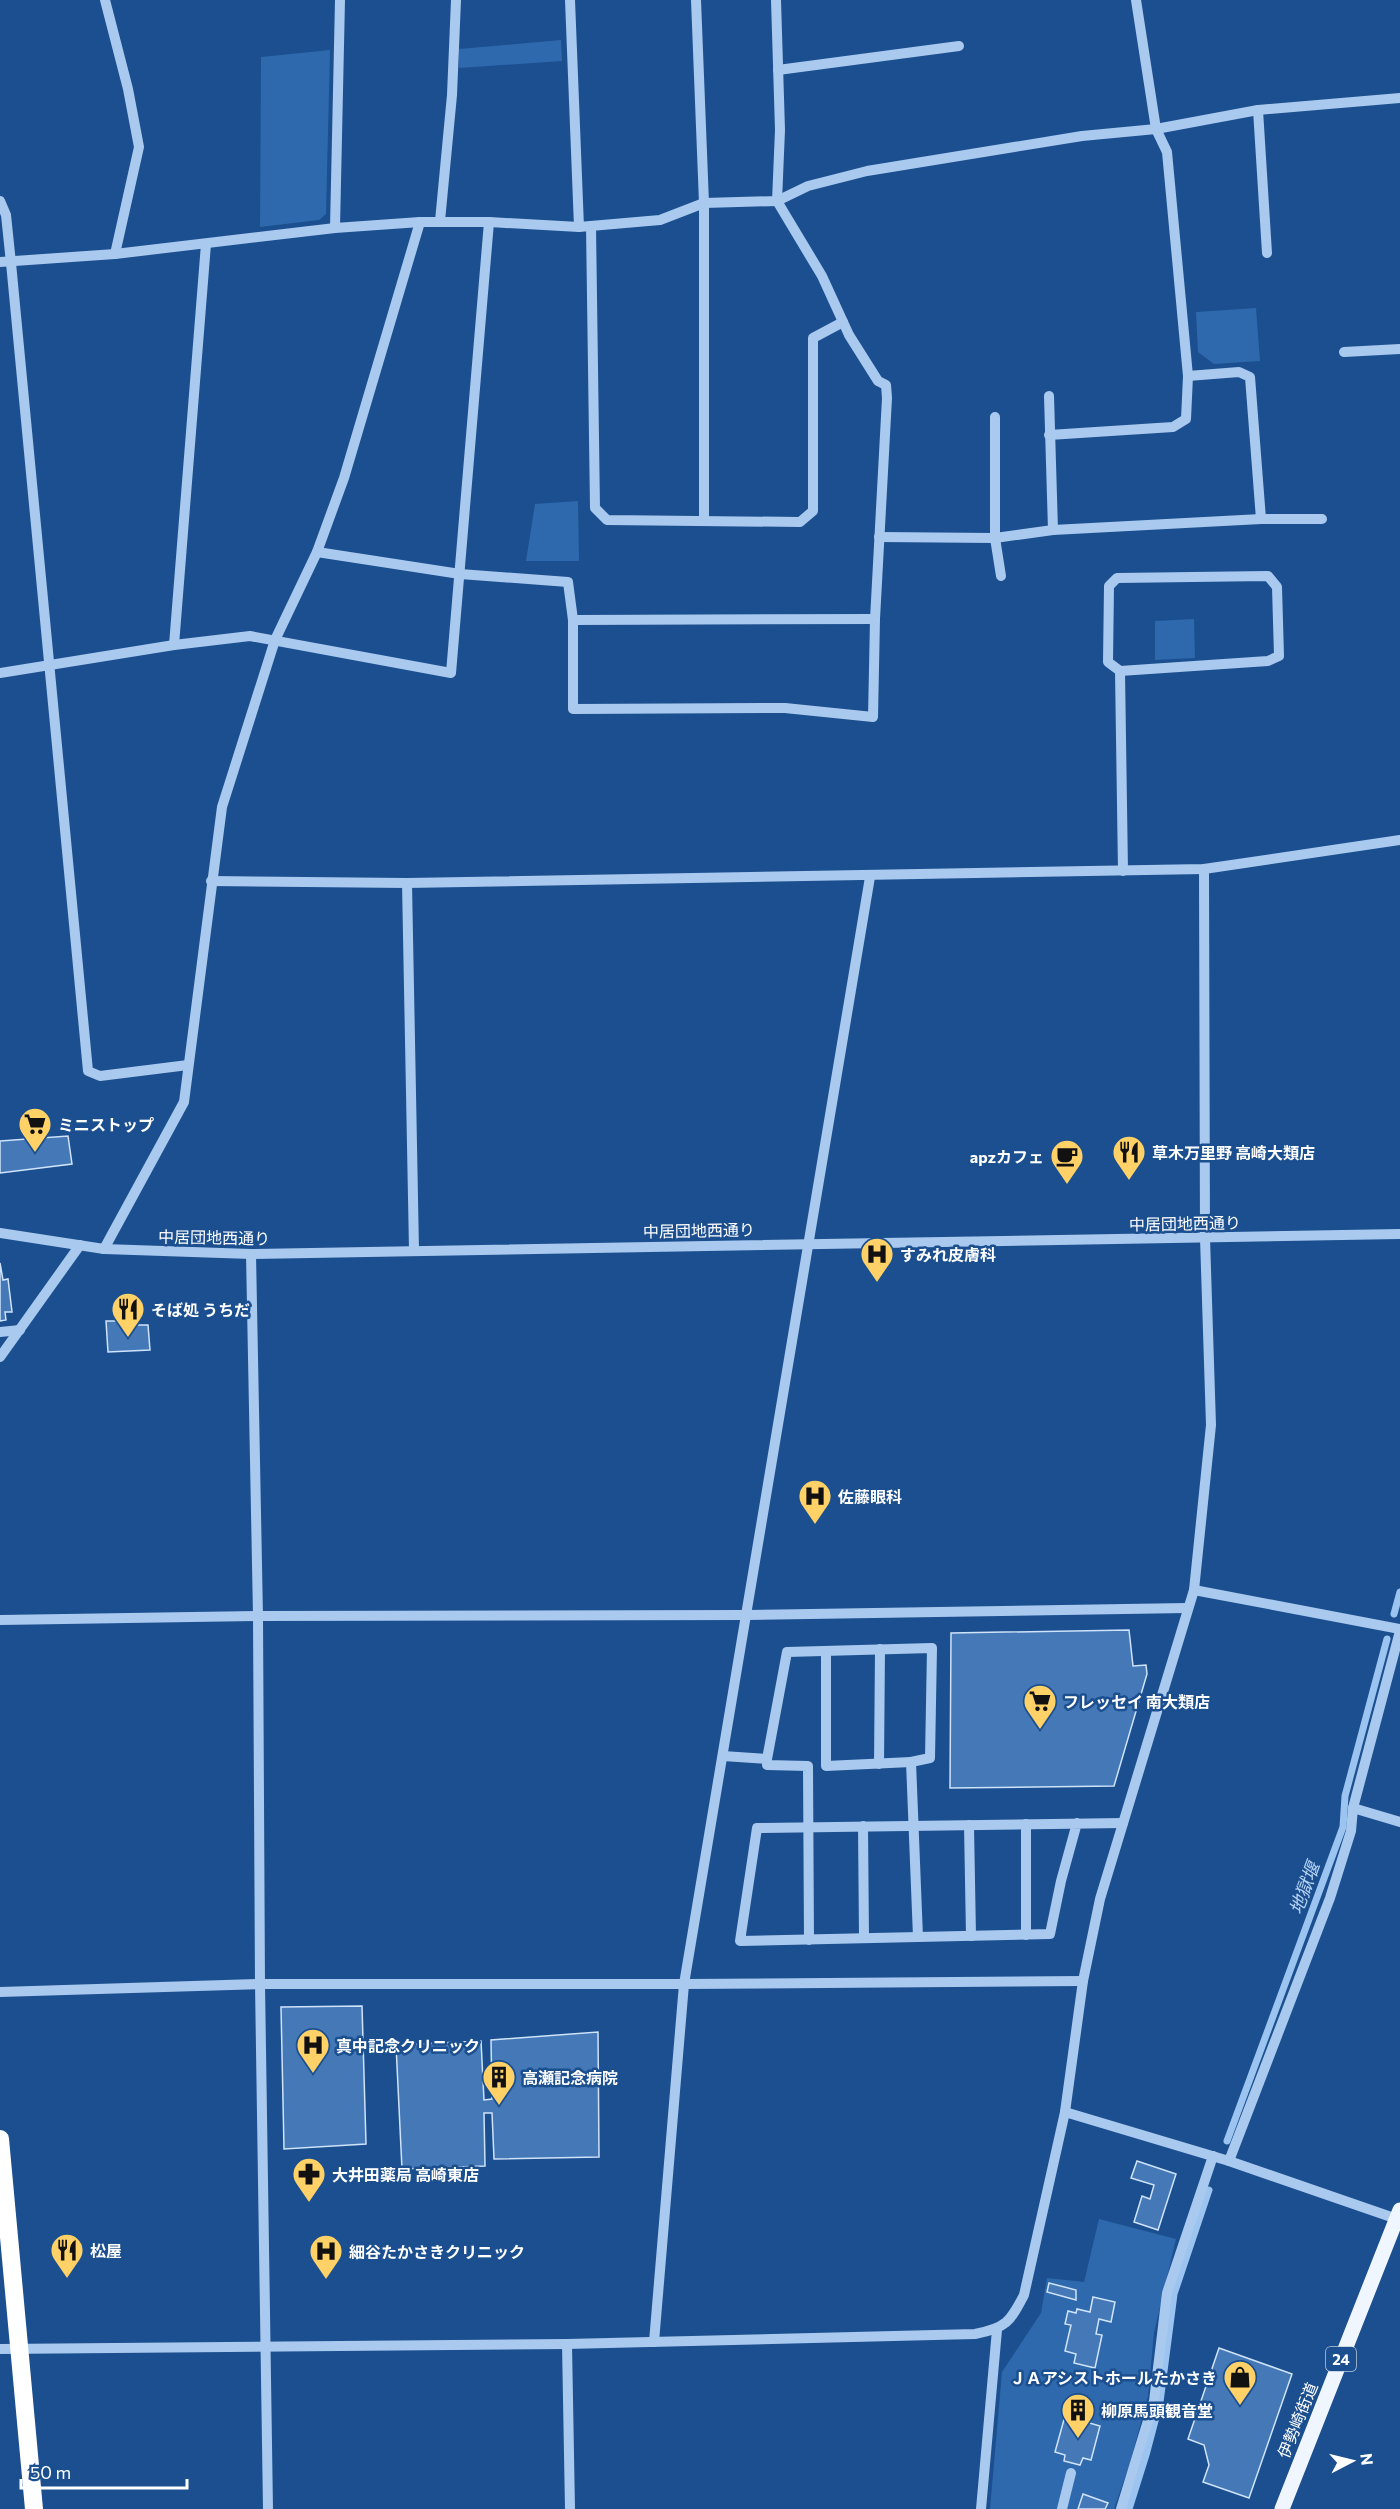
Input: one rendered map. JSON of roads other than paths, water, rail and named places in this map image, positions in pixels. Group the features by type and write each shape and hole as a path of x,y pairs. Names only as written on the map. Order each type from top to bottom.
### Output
{"highway":[{"path":"0,2139 34,2509"}],"main road":[{"name":"伊勢崎街道","path":"1282,2509 1398,2214"}],"street":[{"path":"105,0 128,89 139,147 115,254"},
{"path":"335,228 340,0"},
{"path":"440,221 451,106 456,0"},
{"path":"570,0 585,227 595,508 607,520 800,522 813,511 813,338 843,322"},
{"path":"696,0 704,202 704,520"},
{"path":"317,552 460,574 568,582 573,620 573,709 785,708 873,717 875,619 886,386 878,381 843,322 822,276 777,201 776,0"},
{"path":"1049,435 1173,427 1186,419 1188,376 1167,152 1156,129 1136,0"},
{"path":"778,70 959,46"},
{"path":"6,262 115,254 335,228 420,222 489,222 585,227 660,220 704,202 777,201 808,186 867,171 1082,136 1156,129 1258,110 1400,98"},
{"path":"1258,110 1267,253"},
{"path":"0,201 6,215 6,262 88,1071 100,1076 188,1065"},
{"path":"104,1249 184,1102 222,807 275,640 317,552 344,478 420,222"},
{"path":"0,673 174,645 250,636 451,673 489,222"},
{"path":"174,645 206,244"},
{"path":"1344,352 1400,349"},
{"path":"1188,376 1239,372 1250,377 1261,519"},
{"path":"1049,396 1053,530"},
{"path":"994,417 995,538 1001,576"},
{"path":"879,537 995,538 1053,530 1261,519 1322,519"},
{"path":"1268,576 1277,587 1279,656 1268,661 1120,671 1108,662 1109,586 1117,578 1268,576"},
{"path":"573,620 875,619"},
{"path":"1120,671 1123,871"},
{"path":"211,880 407,883 870,877 1204,869 1400,840"},
{"path":"0,2349 567,2344 975,2334 998,2330 1013,2316 1024,2295 1065,2112 1083,1981 1100,1899 1194,1590 1210,1425 1205,1238 1204,869"},
{"path":"654,2342 684,1984 870,877"},
{"path":"407,883 414,1250"},
{"name":"中居団地西通り","path":"0,1233 104,1249 251,1254 1400,1234"},
{"path":"0,1357 80,1245"},
{"path":"251,1254 258,1616 260,1984 268,2509"},
{"path":"0,1332 20,1330"},
{"path":"1194,1590 1400,1630 1353,1808 1351,1831 1330,1898 1229,2161"},
{"path":"0,1620 258,1616 747,1616 1187,1608"},
{"path":"932,1648 930,1758 879,1764 767,1765 787,1652 826,1651 932,1648"},
{"path":"879,1764 880,1649"},
{"path":"826,1651 826,1766"},
{"path":"723,1756 767,1759"},
{"path":"911,1762 918,1937"},
{"path":"808,1766 809,1940"},
{"path":"1353,1808 1400,1822"},
{"path":"1077,1823 1061,1881 1050,1934 740,1941 757,1828 1123,1822"},
{"path":"1026,1824 1026,1935"},
{"path":"969,1825 971,1936"},
{"path":"862,1826 864,1938"},
{"path":"0,1992 260,1984 1083,1981"},
{"path":"1065,2112 1398,2214"},
{"path":"1120,2509 1154,2402 1167,2293 1213,2156"},
{"path":"981,2509 998,2330"},
{"path":"567,2344 570,2509"},
{"path":"1062,2509 1071,2473"}],"waterway":[{"name":"地獄堰","path":"1394,1614 1400,1592"},
{"name":"地獄堰","path":"1227,2141 1343,1827 1345,1796 1387,1639"},
{"name":"地獄堰","path":"1129,2509 1160,2402 1174,2294 1209,2190"}],"place":[{"name":"ミニストップ","path":"35,1153"},
{"name":"草木万里野 高崎大類店","path":"1129,1181"},
{"name":"apzカフェ","path":"1067,1185"},
{"name":"すみれ皮膚科","path":"877,1283"},
{"name":"そば処 うちだ","path":"128,1338"},
{"name":"佐藤眼科","path":"815,1525"},
{"name":"フレッセイ 南大類店","path":"1040,1730"},
{"name":"真中記念クリニック","path":"313,2074"},
{"name":"高瀬記念病院","path":"499,2106"},
{"name":"大井田薬局 高崎東店","path":"309,2203"},
{"name":"松屋","path":"67,2279"},
{"name":"細谷たかさきクリニック","path":"326,2280"},
{"name":"ＪＡアシストホールたかさき","path":"1240,2406"},
{"name":"柳原馬頭観音堂","path":"1078,2439"}]}
